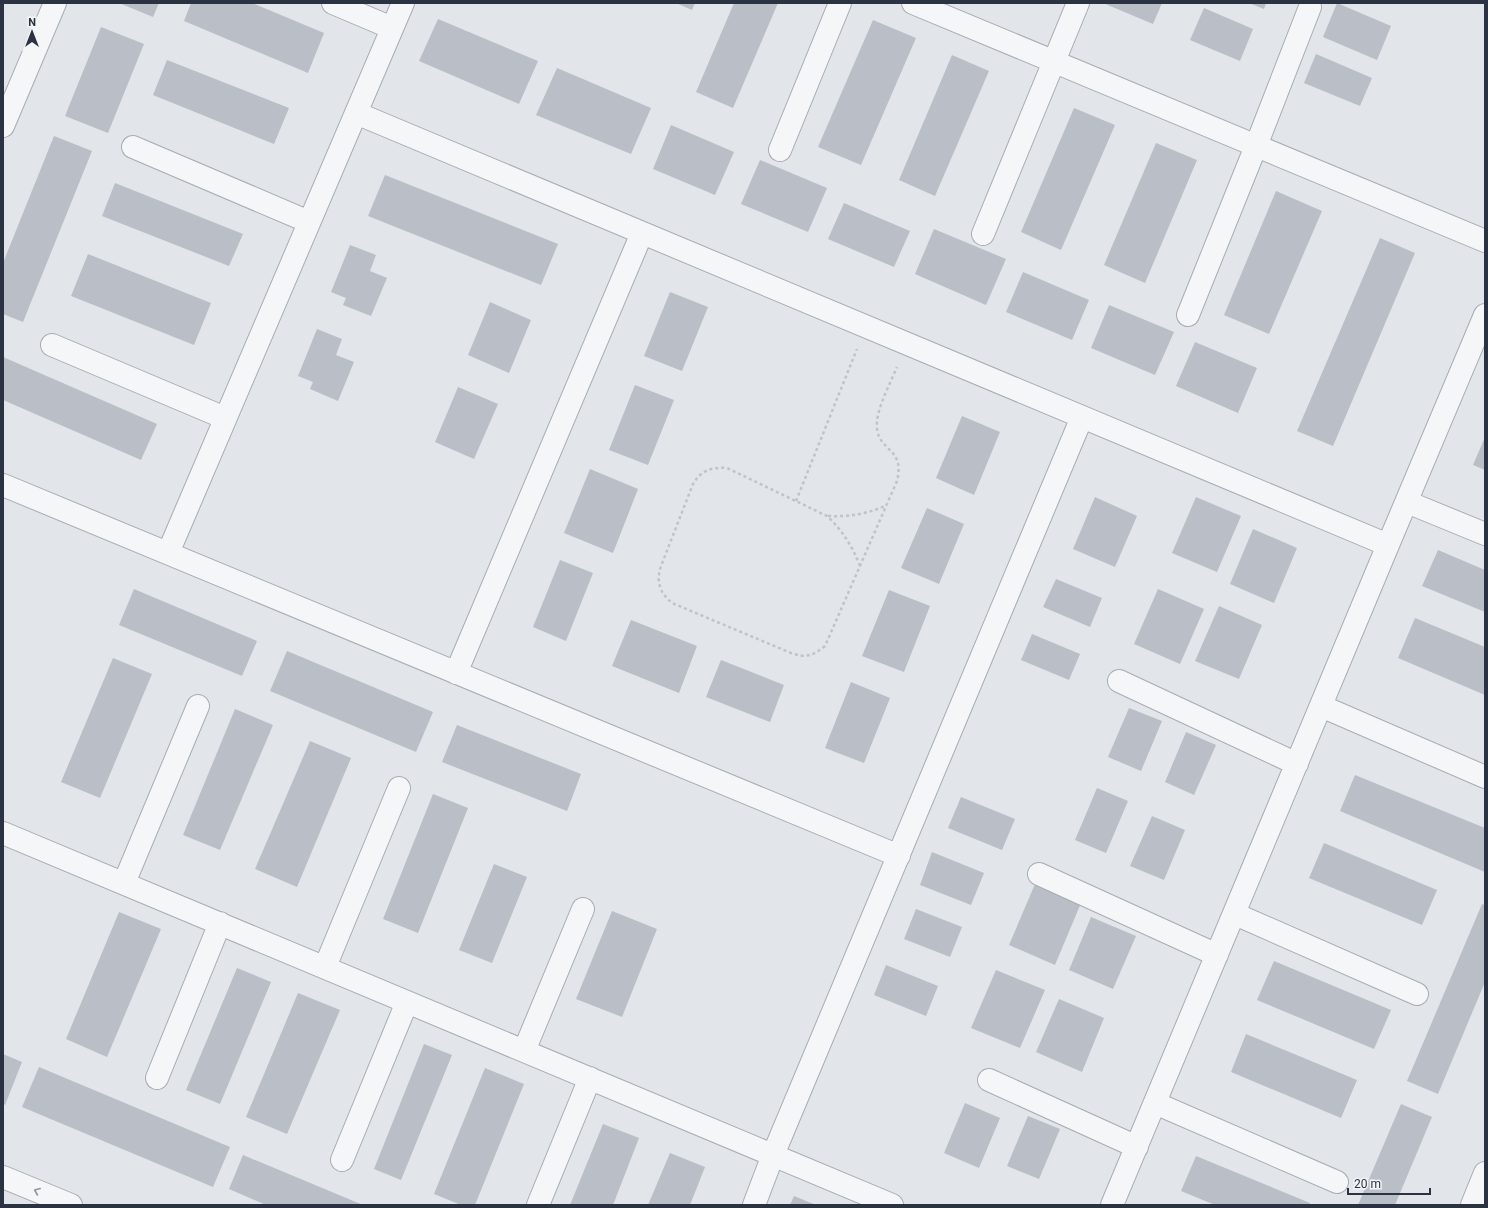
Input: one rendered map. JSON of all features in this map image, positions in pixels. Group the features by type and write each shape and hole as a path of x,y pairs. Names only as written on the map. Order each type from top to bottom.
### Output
{"street":[{"path":"3,126 55,3"},
{"path":"332,3 392,28"},
{"path":"168,553 403,3"},
{"path":"780,150 840,3"},
{"path":"913,3 1485,241"},
{"path":"983,234 1078,3"},
{"path":"1188,315 1310,7"},
{"path":"356,113 1388,545"},
{"path":"133,147 309,222"},
{"path":"456,673 642,233"},
{"path":"1112,1205 1485,315"},
{"path":"52,345 225,418"},
{"path":"754,1205 773,1155 1082,417"},
{"path":"3,485 899,856"},
{"path":"1407,502 1485,534"},
{"path":"1119,681 1297,764"},
{"path":"124,883 198,706"},
{"path":"1321,706 1485,777"},
{"path":"326,967 400,788"},
{"path":"3,833 892,1205"},
{"path":"1039,874 1217,955"},
{"path":"524,1051 583,909"},
{"path":"1235,914 1418,994"},
{"path":"157,1078 220,923"},
{"path":"342,1160 406,1002"},
{"path":"538,1205 590,1078"},
{"path":"989,1080 1137,1147"},
{"path":"1155,1103 1337,1182"},
{"path":"1472,1205 1485,1173"},
{"path":"3,1177 71,1205"}],"path":[{"path":"796,501 866,326"},
{"path":"860,566 847,538 828,516 727,468 718,467 703,472 697,477 693,484 658,574 658,583 662,592 672,603 798,656 806,656 817,653 825,646 860,566 886,506 896,481 899,467 892,451 881,440 878,434 877,417 907,344"},
{"path":"828,516 857,515 886,506"}],"building":[{"path":"119,3 159,3 153,17"},
{"path":"191,3 252,3 324,33 308,73 184,21"},
{"path":"676,3 695,3 692,10"},
{"path":"734,3 778,3 733,108 696,92"},
{"path":"1103,3 1162,3 1153,24"},
{"path":"1249,3 1266,3 1264,9"},
{"path":"1337,3 1391,26 1377,60 1323,37"},
{"path":"1204,8 1253,29 1240,61 1190,40"},
{"path":"438,19 538,61 519,104 419,61"},
{"path":"873,20 916,38 861,165 818,147"},
{"path":"101,27 144,44 108,133 65,116"},
{"path":"1316,54 1372,78 1360,106 1304,83"},
{"path":"952,55 989,71 935,196 899,180"},
{"path":"167,60 289,108 274,144 153,95"},
{"path":"557,68 651,108 631,154 536,115"},
{"path":"1074,108 1115,125 1061,250 1021,232"},
{"path":"671,125 734,152 715,195 653,169"},
{"path":"54,136 92,151 23,322 3,314 3,263"},
{"path":"1156,143 1197,160 1145,283 1104,265"},
{"path":"760,160 827,188 808,232 741,204"},
{"path":"385,175 558,244 541,285 368,216"},
{"path":"115,183 243,234 229,266 102,216"},
{"path":"1276,191 1322,211 1269,334 1224,315"},
{"path":"844,203 910,231 894,267 828,239"},
{"path":"934,229 1006,259 986,305 915,274"},
{"path":"1380,238 1415,253 1333,446 1297,431"},
{"path":"350,245 376,255 370,271 387,278 371,316 343,305 346,298 331,292"},
{"path":"88,254 211,303 194,345 71,296"},
{"path":"1023,272 1089,300 1072,340 1006,312"},
{"path":"670,292 708,307 682,371 644,356"},
{"path":"490,302 531,320 509,373 468,355"},
{"path":"1109,305 1174,332 1155,375 1091,348"},
{"path":"317,329 342,339 336,355 354,362 338,401 310,389 313,382 298,376"},
{"path":"1195,342 1257,368 1238,413 1176,386"},
{"path":"3,357 157,424 141,460 3,400"},
{"path":"635,385 674,400 648,465 609,450"},
{"path":"458,387 498,404 474,459 435,442"},
{"path":"962,416 1000,432 974,495 936,478"},
{"path":"1485,437 1485,470 1473,465"},
{"path":"590,469 638,489 613,553 564,533"},
{"path":"1095,497 1137,516 1115,567 1073,549"},
{"path":"1196,497 1241,516 1217,572 1172,553"},
{"path":"927,508 964,524 939,584 901,568"},
{"path":"1253,529 1297,548 1274,603 1230,584"},
{"path":"1438,550 1485,570 1485,612 1422,586"},
{"path":"560,560 593,573 566,641 533,627"},
{"path":"1056,579 1102,598 1090,627 1043,607"},
{"path":"134,589 257,641 242,676 119,625"},
{"path":"1158,589 1204,609 1180,664 1134,644"},
{"path":"889,590 930,606 904,672 862,656"},
{"path":"1219,606 1262,625 1239,679 1195,661"},
{"path":"1415,618 1485,647 1485,695 1398,658"},
{"path":"631,620 697,646 679,693 612,666"},
{"path":"1032,634 1080,654 1069,680 1021,660"},
{"path":"287,651 433,712 416,752 270,691"},
{"path":"113,658 152,674 100,798 61,782"},
{"path":"721,660 784,685 770,722 706,697"},
{"path":"851,682 890,698 864,763 825,748"},
{"path":"1129,708 1162,721 1141,771 1108,757"},
{"path":"235,709 273,725 220,850 183,835"},
{"path":"457,725 581,774 567,811 442,762"},
{"path":"1186,732 1216,745 1194,795 1165,782"},
{"path":"310,741 351,758 297,887 255,869"},
{"path":"1355,775 1485,828 1485,872 1340,811"},
{"path":"1097,788 1128,801 1106,853 1075,840"},
{"path":"433,794 468,808 418,933 383,919"},
{"path":"961,797 1015,819 1002,850 948,828"},
{"path":"1152,816 1185,830 1164,880 1130,866"},
{"path":"1324,843 1437,890 1422,925 1309,878"},
{"path":"932,852 984,873 971,905 920,885"},
{"path":"494,864 527,877 492,963 459,950"},
{"path":"1035,884 1081,903 1055,965 1009,945"},
{"path":"1482,904 1485,905 1485,982 1438,1094 1407,1081"},
{"path":"916,909 962,927 950,957 904,939"},
{"path":"612,911 657,929 622,1017 576,999"},
{"path":"119,912 161,929 107,1057 66,1039"},
{"path":"1091,917 1136,936 1113,989 1069,970"},
{"path":"1274,961 1391,1010 1374,1049 1257,1000"},
{"path":"886,965 938,986 926,1016 874,995"},
{"path":"237,968 271,982 220,1104 186,1090"},
{"path":"996,970 1045,990 1020,1048 971,1028"},
{"path":"298,993 340,1010 287,1134 246,1117"},
{"path":"1059,999 1104,1018 1082,1072 1036,1052"},
{"path":"1246,1034 1357,1080 1341,1118 1231,1072"},
{"path":"424,1044 452,1055 401,1180 374,1169"},
{"path":"3,1054 22,1062 5,1105 3,1104"},
{"path":"39,1067 230,1147 213,1187 22,1107"},
{"path":"485,1068 524,1084 475,1205 461,1205 434,1194"},
{"path":"965,1103 1000,1118 979,1168 944,1153"},
{"path":"1401,1104 1432,1117 1395,1205 1358,1205"},
{"path":"1028,1116 1060,1129 1039,1179 1007,1166"},
{"path":"603,1124 639,1138 613,1205 570,1205"},
{"path":"670,1153 705,1167 690,1205 648,1205"},
{"path":"243,1155 363,1205 266,1205 229,1189"},
{"path":"1196,1156 1310,1203 1309,1205 1215,1205 1181,1191"},
{"path":"794,1196 816,1205 790,1205"}]}
